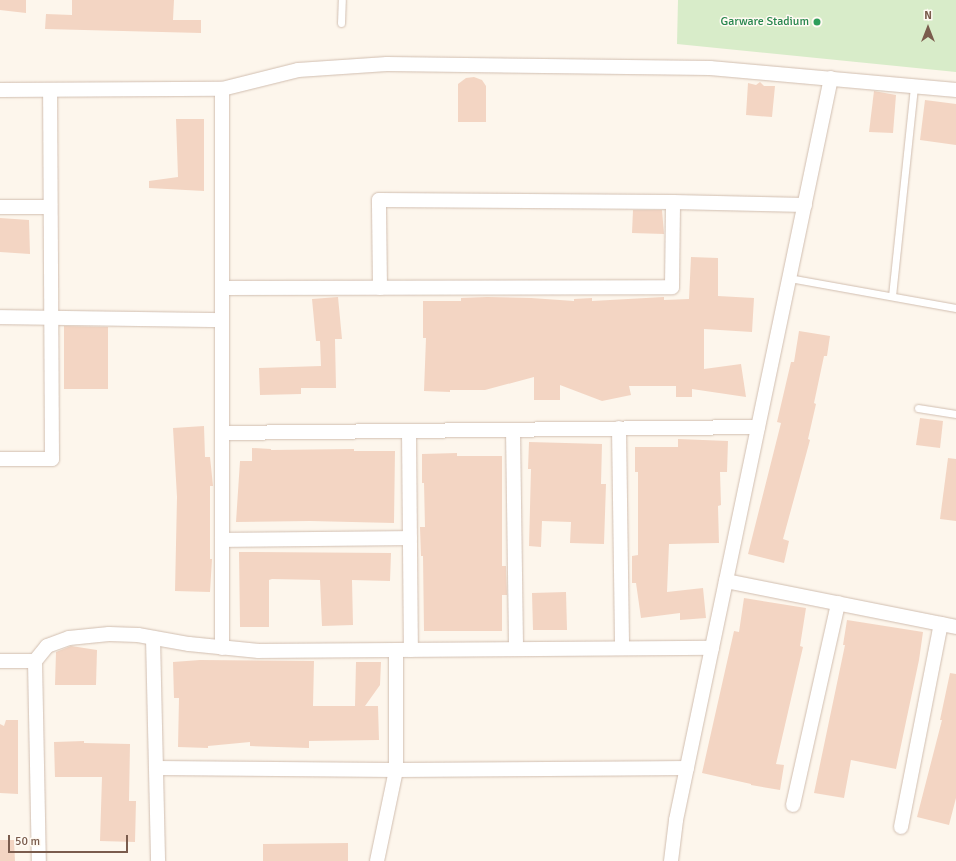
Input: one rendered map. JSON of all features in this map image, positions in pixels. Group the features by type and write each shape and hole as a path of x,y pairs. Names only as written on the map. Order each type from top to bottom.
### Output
{"street":[{"path":"0,90 222,89 298,70 387,64 710,68 956,90"},
{"path":"671,861 676,820 831,78"},
{"path":"222,89 222,648"},
{"path":"0,459 52,459 50,90"},
{"path":"380,288 379,200 673,202 805,205"},
{"path":"222,288 672,287 673,202"},
{"path":"0,207 50,207"},
{"path":"0,317 222,320"},
{"path":"222,433 758,427"},
{"path":"619,428 622,648"},
{"path":"514,430 516,649"},
{"path":"409,431 411,650"},
{"path":"222,540 410,538"},
{"path":"726,580 956,627"},
{"path":"793,805 838,603"},
{"path":"901,827 941,624"},
{"path":"39,861 35,661 47,646 69,638 109,634 259,651 712,648"},
{"path":"153,638 158,861"},
{"path":"377,861 396,770 396,650"},
{"path":"0,661 35,661"},
{"path":"156,768 396,770 687,768"}],"lane":[{"path":"341,23 342,0"},
{"path":"892,296 914,86"},
{"path":"789,278 956,308"},
{"path":"918,408 956,414"}],"green space":[{"name":"Garware Stadium","path":"678,0 956,0 956,72 677,44"}],"building":[{"path":"0,0 26,0 26,13 0,10"},
{"path":"72,0 174,0 173,20 201,20 201,33 45,29 46,14 72,15"},
{"path":"474,77 482,80 486,86 486,122 458,122 458,84 466,78"},
{"path":"760,82 764,86 775,86 772,117 746,115 748,83 756,85"},
{"path":"874,91 896,95 893,133 869,132"},
{"path":"925,100 956,104 956,145 920,140"},
{"path":"176,119 204,119 204,191 149,188 149,181 178,177"},
{"path":"633,210 662,210 664,234 632,233"},
{"path":"0,218 29,220 30,254 0,252"},
{"path":"691,257 718,258 718,296 754,298 752,332 704,329 704,369 741,364 746,397 692,389 692,397 676,397 676,386 629,386 631,395 602,401 560,385 560,400 534,400 534,377 485,390 450,390 450,392 424,391 426,338 423,338 423,301 461,301 461,298 487,297 574,301 574,299 592,298 592,301 664,297 664,300 689,299"},
{"path":"338,297 342,339 335,339 336,388 301,388 301,394 260,395 259,368 321,366 320,341 316,341 312,299"},
{"path":"64,326 108,327 108,389 64,389"},
{"path":"799,331 830,336 827,356 824,356 814,403 816,404 808,439 810,440 783,539 789,541 784,563 748,554 781,423 777,422 791,362 794,362"},
{"path":"920,418 943,421 940,448 916,445"},
{"path":"204,426 205,457 210,457 213,486 210,486 210,559 212,559 210,592 175,591 177,497 173,428"},
{"path":"678,439 728,441 727,472 720,472 721,505 718,506 719,543 669,544 667,592 703,588 706,618 680,620 680,613 641,618 636,583 632,583 632,556 638,555 638,472 635,472 635,447 678,447"},
{"path":"529,442 602,444 601,484 606,484 604,544 570,543 571,522 542,521 541,547 529,546 531,469 528,469"},
{"path":"252,448 271,450 354,449 354,451 395,451 394,523 310,521 236,522 240,461 252,461"},
{"path":"457,453 457,456 502,456 502,566 506,566 507,595 502,595 502,631 424,631 423,556 421,556 420,527 425,527 422,454"},
{"path":"948,458 956,459 956,521 940,519"},
{"path":"239,552 391,553 390,581 352,580 353,625 322,626 320,580 272,579 269,580 269,627 240,627"},
{"path":"566,592 567,630 533,630 532,593"},
{"path":"744,598 806,608 800,646 803,647 776,764 784,765 780,790 751,785 702,773 734,631 739,632"},
{"path":"847,620 923,632 919,660 896,769 851,760 844,798 814,793 845,645 843,645"},
{"path":"71,646 97,650 96,685 55,685 56,652"},
{"path":"200,660 314,661 313,706 355,706 356,662 381,662 380,685 365,706 378,706 379,740 309,741 309,748 250,746 250,742 208,746 208,748 178,747 179,698 174,698 173,662"},
{"path":"950,673 956,674 956,798 949,825 917,817 942,720 940,720"},
{"path":"6,720 18,720 18,794 0,793 0,724 4,726"},
{"path":"84,741 84,743 130,744 129,801 136,801 135,842 100,841 102,777 55,777 54,742"},
{"path":"0,840 14,840 15,861 0,861"},
{"path":"348,843 348,861 263,861 263,844"}],"place":[{"name":"Garware Stadium","path":"817,22"}]}
